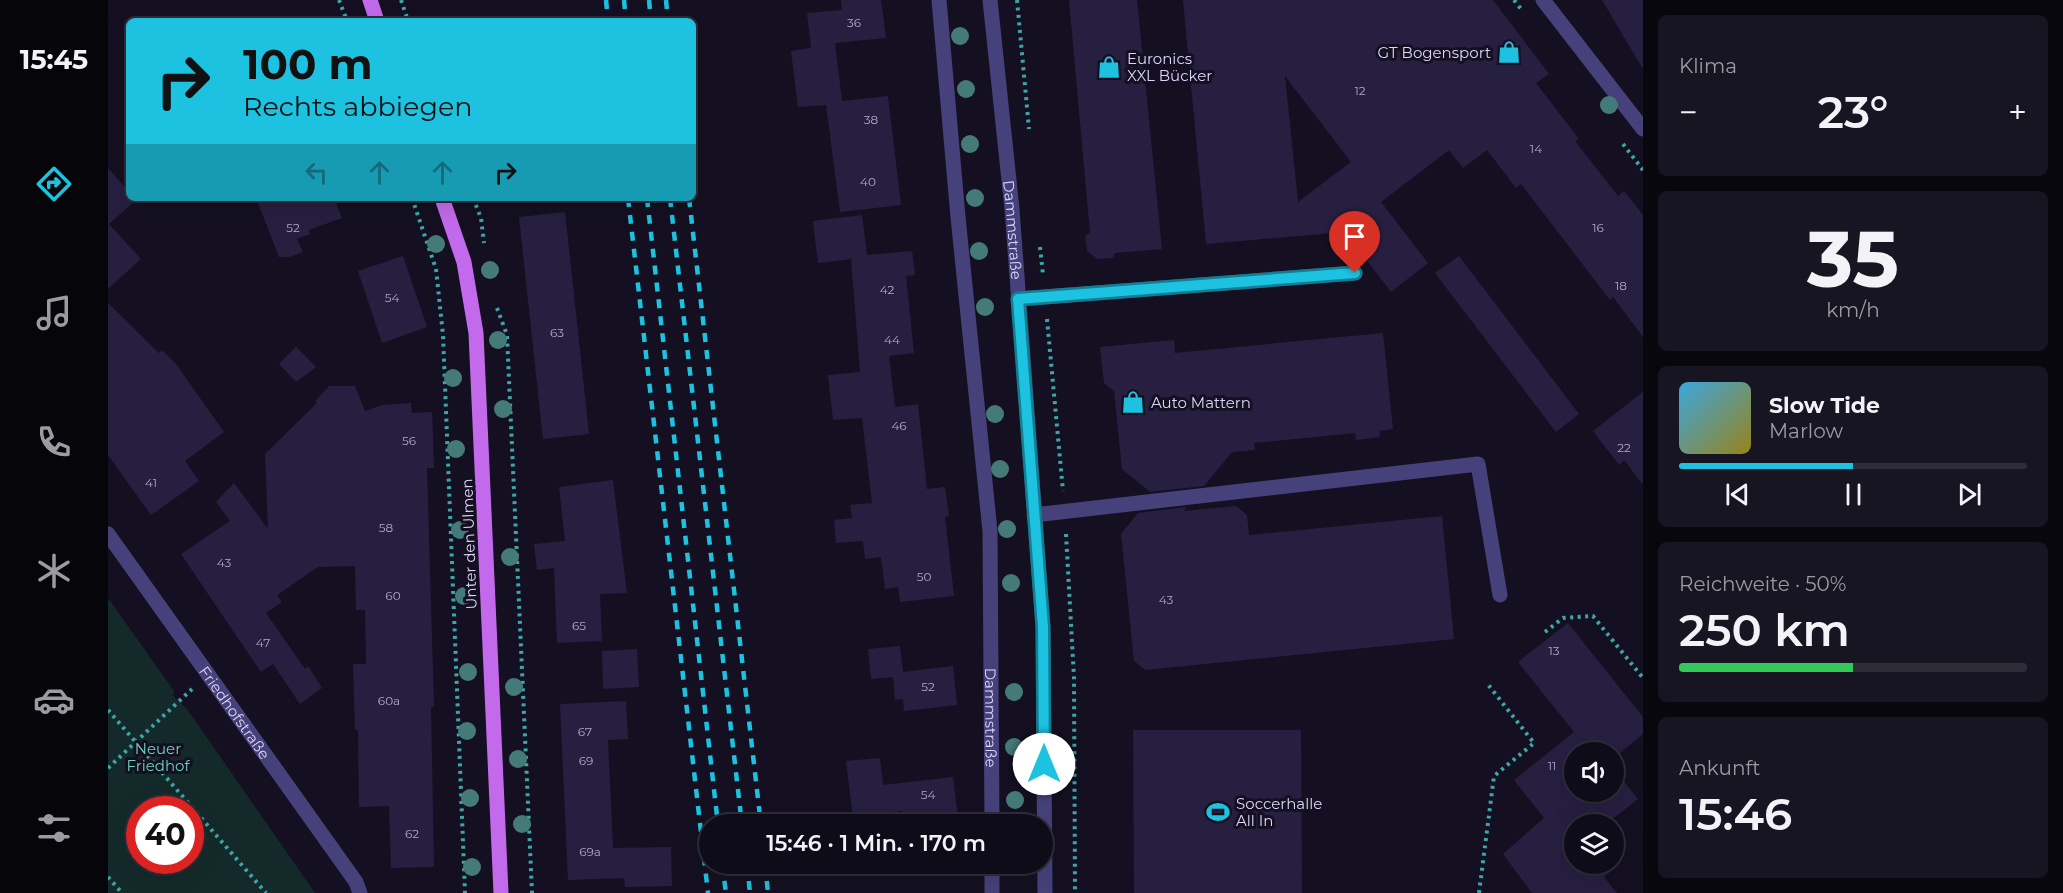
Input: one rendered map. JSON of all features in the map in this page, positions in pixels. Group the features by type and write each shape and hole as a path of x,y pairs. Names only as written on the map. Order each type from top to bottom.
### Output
{"main road":[{"path":"370,0 376,18"},
{"name":"Unter den Ulmen","path":"442,201 464,262 479,369 501,893"}],"street":[{"name":"Dammstraße","path":"939,0 958,217 990,531 992,814"},
{"name":"Dammstraße","path":"990,0 1018,299 1043,627 1045,893"},
{"path":"1543,0 1643,129"},
{"path":"1018,299 1355,273"},
{"path":"1035,515 1478,464 1500,595"},
{"name":"Friedhofstraße","path":"108,534 356,882 360,893"},
{"path":"992,874 992,893"}],"path":[{"path":"339,0 346,18"},
{"path":"401,0 407,18"},
{"path":"413,201 436,269 443,335 465,893"},
{"path":"474,201 481,218 485,252"},
{"path":"496,305 507,335 532,893"},
{"path":"1545,632 1563,618 1593,615 1643,678"},
{"path":"108,768 208,675"},
{"path":"1479,893 1494,776 1534,743 1486,682"},
{"path":"108,710 266,893"},
{"path":"108,878 122,893"}],"green space":[{"name":"Neuer Friedhof","path":"108,598 174,691 173,696 187,709 315,893 108,893"}],"building":[{"path":"841,0 881,0 886,38 835,43 842,101 888,96 901,205 840,212 826,105 798,107 791,51 811,48 807,13 842,10"},
{"path":"1069,0 1137,0 1162,249 1115,253 1113,258 1097,259 1087,251 1085,236 1090,233"},
{"path":"1183,0 1493,0 1549,74 1536,83 1579,139 1575,141 1618,196 1624,191 1643,215 1643,337 1613,297 1610,300 1521,184 1516,188 1487,150 1463,168 1449,150 1381,202 1428,263 1391,292 1345,232 1206,244","holes":["1285,76 1351,162 1298,202"]},
{"path":"1602,0 1643,0 1643,69"},
{"path":"108,168 126,189 126,201 135,201 109,224 141,259 108,289"},
{"path":"257,201 335,201 342,218 309,230 310,234 297,239 303,252 289,257 279,257"},
{"path":"565,212 589,434 543,439 519,217"},
{"path":"862,215 867,255 912,251 915,275 906,276 914,353 889,356 895,407 918,404 927,489 945,487 949,516 945,517 954,596 900,602 898,587 885,589 881,557 865,559 863,541 836,543 834,520 852,518 850,505 872,503 862,418 833,420 828,375 860,372 851,259 818,263 813,221"},
{"path":"403,256 427,327 382,343 358,271"},
{"path":"1459,256 1579,414 1556,432 1435,273"},
{"path":"108,303 159,353 162,350 176,364 224,432 185,461 199,481 151,515 108,455"},
{"path":"1383,333 1393,429 1379,431 1380,437 1356,440 1355,433 1254,443 1255,450 1232,452 1204,486 1150,492 1122,469 1114,391 1104,383 1100,347 1174,340 1175,353"},
{"path":"296,347 316,367 296,382 279,364"},
{"path":"329,386 355,386 365,411 382,405 411,403 412,413 432,412 434,468 427,468 434,707 431,707 434,867 391,868 389,806 359,807 358,730 355,730 353,664 366,664 365,610 356,610 355,566 318,567 277,595 282,602 266,613 305,669 308,666 322,688 300,704 273,664 261,672 181,554 230,521 216,502 234,483 268,529 265,454 317,403 315,401"},
{"path":"1643,392 1643,485 1624,460 1619,465 1593,431"},
{"path":"613,480 627,593 600,594 602,641 557,643 554,568 537,570 534,544 565,541 559,487"},
{"path":"1236,506 1247,515 1249,535 1442,516 1454,639 1145,670 1134,661 1121,534 1138,513 1187,507 1184,511"},
{"path":"1568,623 1643,717 1643,734 1624,750 1624,742 1564,742 1564,802 1624,802 1624,782 1638,799 1619,814 1564,814 1564,874 1608,874 1604,877 1617,893 1532,893 1503,854 1544,818 1514,780 1574,732 1518,662"},
{"path":"900,646 903,672 953,666 957,705 904,711 903,699 895,700 893,677 871,679 868,649"},
{"path":"637,649 639,687 603,689 602,651"},
{"path":"626,701 628,739 608,740 613,848 671,847 672,886 625,887 624,878 568,880 560,704"},
{"name":"Soccerhalle All In","path":"1133,730 1301,730 1302,893 1134,893"},
{"path":"880,758 883,785 953,777 958,814 902,814 902,811 853,814 846,761"}],"railway":[{"path":"606,0 608,18"},
{"path":"624,0 626,18"},
{"path":"649,0 651,18"},
{"path":"666,0 668,18"},
{"path":"628,201 708,893"},
{"path":"647,201 717,814"},
{"path":"670,201 741,814"},
{"path":"689,201 760,814"},
{"path":"723,874 726,893"},
{"path":"748,874 750,893"},
{"path":"766,874 768,893"}],"place":[{"name":"GT Bogensport","path":"1509,52"},
{"name":"Euronics XXL Bücker","path":"1109,67"},
{"name":"Auto Mattern","path":"1133,402"},
{"name":"Soccerhalle All In","path":"1218,812"}],"route":[{"path":"1044,764 1043,627 1018,299 1355,273"}]}
